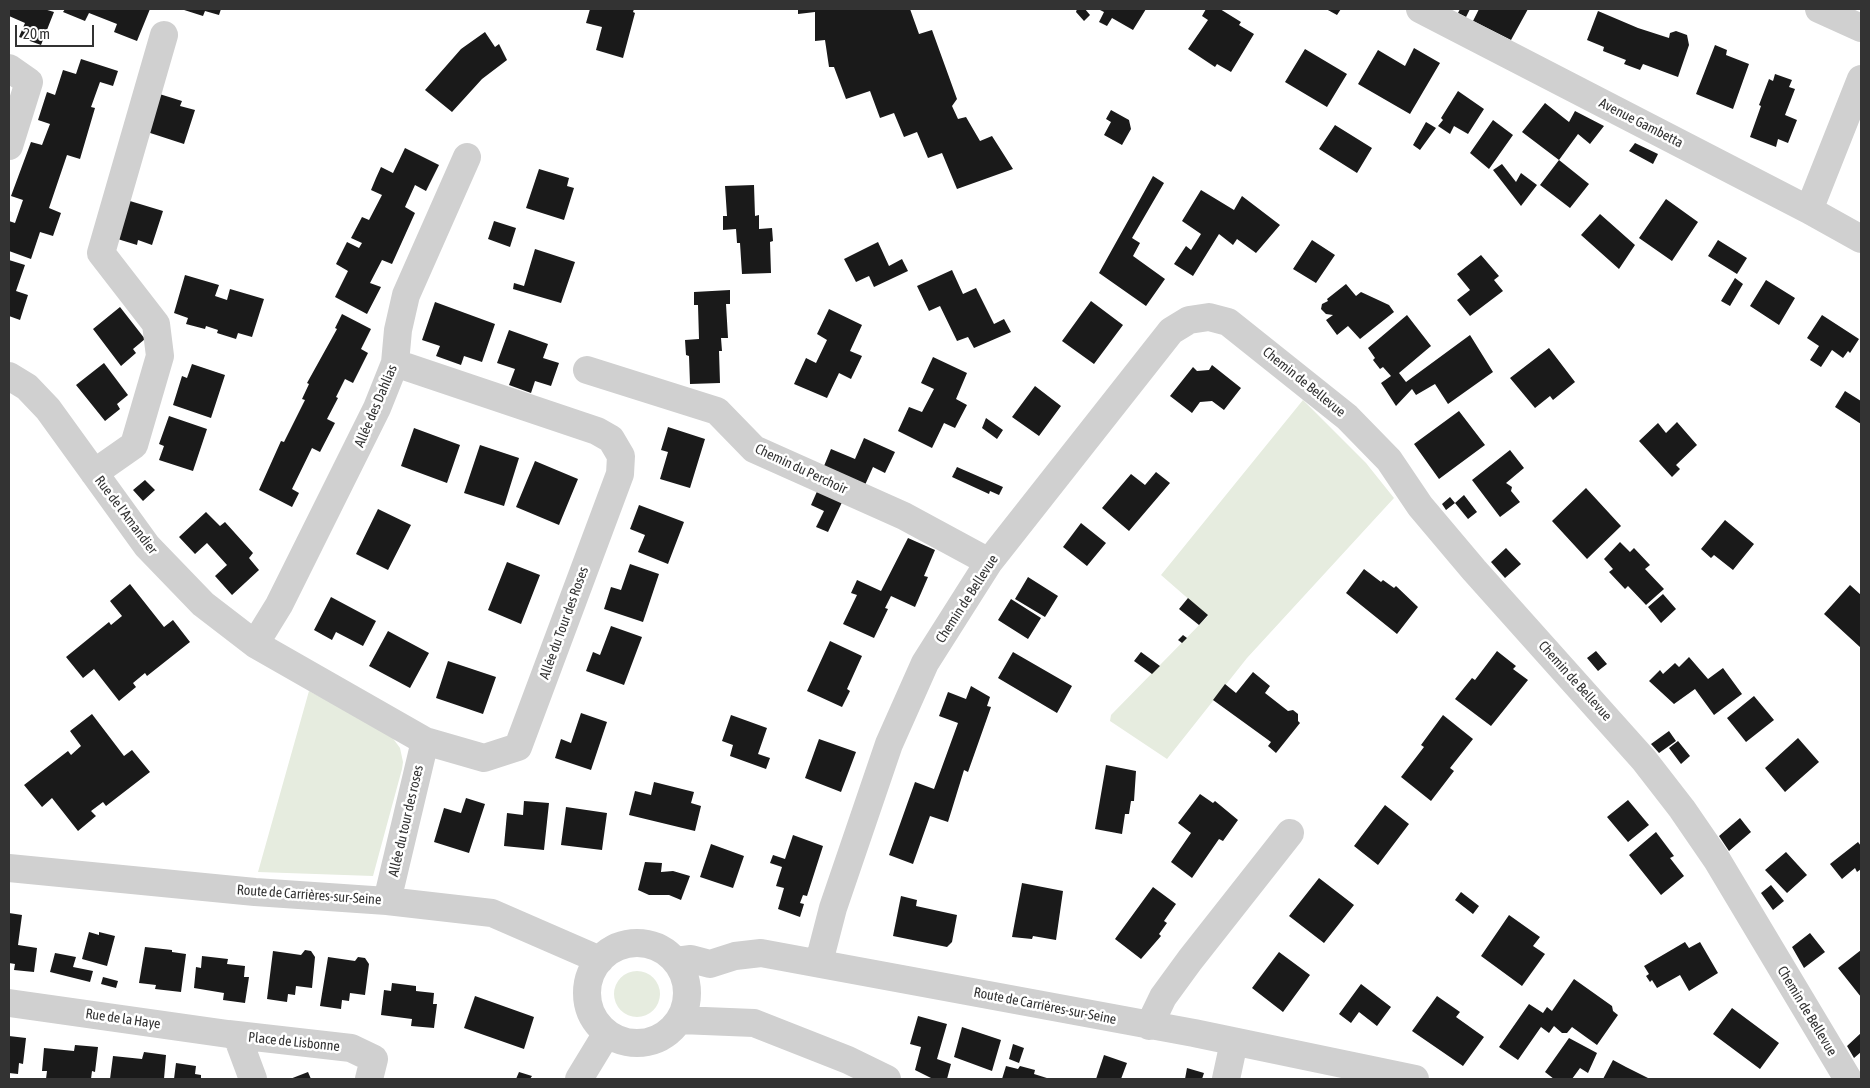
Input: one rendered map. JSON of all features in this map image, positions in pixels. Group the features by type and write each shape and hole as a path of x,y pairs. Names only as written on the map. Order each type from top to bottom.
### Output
{"street":[{"name":"Avenue Gambetta","path":"1420,9 1809,210 1861,239"},
{"path":"1819,9 1861,28"},
{"path":"94,473 134,445 160,356 156,324 101,253 164,35"},
{"path":"9,68 29,82 9,146"},
{"path":"1809,210 1861,79"},
{"name":"Allée des Dahlias","path":"255,644 279,605 377,408 396,363 398,330 406,295 467,158"},
{"name":"Chemin de Bellevue","path":"820,962 833,908 889,744 925,663 989,562 1171,331 1189,320 1209,317 1228,322 1347,417 1389,460 1420,506 1468,563 1644,760 1682,809 1717,860 1848,1079"},
{"name":"Allée du Tour des Roses","path":"255,644 425,741 484,758 518,747 620,474 621,456 611,439 598,431 396,363"},
{"name":"Chemin du Perchoir","path":"586,370 717,411 754,449 904,516 989,562"},
{"name":"Rue de l'Amandier","path":"9,376 27,388 48,409 147,546 203,604 255,644"},
{"name":"Allée du tour des roses","path":"387,901 425,741"},
{"path":"1149,1026 1163,997 1190,960 1290,833"},
{"name":"Route de Carrières-sur-Seine","path":"9,868 255,892 387,901 492,913 600,960"},
{"path":"638,943 659,948 676,962 684,975 687,990 686,1006 680,1020 669,1032 654,1041 638,1044 607,1034 595,1022 588,1006 587,990 591,974 600,960 611,950 624,945 638,943"},
{"name":"Route de Carrières-sur-Seine","path":"676,962 691,959 710,964 735,956 761,953 820,962 1415,1079"},
{"name":"Rue de la Haye","path":"9,1003 236,1036"},
{"path":"680,1020 754,1024 848,1060 887,1079"},
{"path":"579,1079 607,1034"},
{"name":"Place de Lisbonne","path":"253,1079 236,1036 351,1048 374,1059 369,1079"},
{"path":"1226,1079 1234,1042"}],"shaded area":[{"path":"1303,400 1366,463 1394,498 1247,658 1167,759 1110,721 1111,715 1208,616 1161,575"},
{"path":"309,691 389,733 400,748 403,762 402,769 373,876 258,872"},
{"path":"633,971 641,971 650,975 656,981 660,994 656,1007 650,1013 641,1017 633,1017 624,1013 618,1007 614,998 614,990 618,981 624,975"}],"building":[{"path":"9,9 44,9 54,12 41,45 19,37 25,23 9,16"},
{"path":"65,9 150,9 137,41 114,32 117,24 89,13 85,21 63,12"},
{"path":"181,9 221,9 219,15 205,11 203,16"},
{"path":"590,9 634,9 633,12 635,13 623,58 596,50 602,27 586,23"},
{"path":"798,9 910,9 919,34 932,30 957,99 952,106 958,119 966,117 980,141 992,136 1013,169 957,189 942,153 928,158 917,132 904,137 894,113 880,118 870,91 846,99 834,67 829,67 825,40 815,41 815,12 798,14"},
{"path":"1077,9 1085,9 1090,15 1084,21 1076,12"},
{"path":"1098,9 1146,9 1133,30 1112,18 1107,26 1099,22 1104,12"},
{"path":"1206,9 1220,9 1241,22 1239,25 1254,34 1231,72 1217,64 1215,67 1188,49 1208,20 1202,16"},
{"path":"1326,9 1341,9 1337,15"},
{"path":"1460,9 1470,9 1466,17 1458,13"},
{"path":"1479,9 1528,9 1511,40 1473,21"},
{"path":"1598,11 1638,28 1669,38 1670,33 1676,31 1687,35 1689,45 1678,77 1643,64 1640,70 1624,64 1626,60 1603,51 1604,47 1587,40"},
{"path":"485,32 495,47 499,44 507,60 482,79 452,112 425,90 461,49"},
{"path":"1715,45 1727,50 1726,55 1749,64 1733,109 1696,94"},
{"path":"1414,48 1440,63 1410,114 1358,84 1378,50 1405,66"},
{"path":"1305,49 1347,74 1327,107 1285,82"},
{"path":"81,59 118,71 113,86 100,82 91,107 95,108 80,159 67,155 49,208 61,213 53,236 40,232 31,259 9,251 9,221 15,223 23,200 11,196 31,142 42,145 50,124 38,120 47,92 55,95 63,70 76,74"},
{"path":"1775,74 1792,80 1789,87 1795,89 1785,115 1797,120 1788,143 1778,139 1776,147 1750,137 1769,79 1773,81"},
{"path":"1458,91 1484,109 1468,134 1454,126 1450,134 1438,126"},
{"path":"153,92 182,101 180,106 195,110 184,144 141,130"},
{"path":"1545,103 1569,122 1575,111 1604,126 1590,144 1578,134 1559,160 1522,132"},
{"path":"1111,110 1129,120 1131,129 1122,145 1104,135 1111,122 1106,119"},
{"path":"1493,120 1513,135 1489,169 1470,153"},
{"path":"1426,122 1436,128 1420,150 1413,145"},
{"path":"1335,125 1372,148 1357,173 1319,149"},
{"path":"1635,143 1658,154 1653,164 1629,151"},
{"path":"405,148 439,165 426,191 415,185 405,207 415,213 392,264 382,260 370,283 381,287 367,314 335,297 348,271 336,264 347,242 359,248 362,243 351,238 362,217 369,220 382,195 371,190 376,178 381,167 393,173"},
{"path":"1559,160 1589,184 1570,208 1540,185"},
{"path":"1502,164 1516,182 1521,173 1537,185 1521,206 1493,170"},
{"path":"539,169 569,178 567,186 574,188 564,220 526,208"},
{"path":"1153,176 1164,183 1132,238 1140,243 1133,256 1165,279 1146,306 1099,273"},
{"path":"754,185 755,216 759,215 759,229 772,228 773,241 770,242 771,273 742,274 740,243 737,243 736,229 723,230 723,216 727,216 725,186"},
{"path":"1201,190 1234,210 1242,196 1280,225 1256,253 1237,239 1233,245 1219,234 1193,276 1174,264 1186,246 1191,250 1201,234 1182,221"},
{"path":"120,198 163,211 152,245 138,240 137,245 108,236"},
{"path":"1666,199 1698,222 1672,261 1639,238"},
{"path":"1600,214 1635,245 1619,269 1581,235"},
{"path":"494,221 516,228 510,247 488,239"},
{"path":"1312,240 1335,255 1316,283 1293,269"},
{"path":"1718,240 1747,258 1737,274 1708,256"},
{"path":"878,242 889,266 902,259 908,271 874,287 869,276 856,282 844,259"},
{"path":"535,249 575,262 561,303 513,289 514,283 524,286"},
{"path":"1481,255 1499,276 1494,280 1503,291 1470,316 1457,300 1470,290 1457,274"},
{"path":"9,260 25,265 16,291 28,295 20,320 9,316"},
{"path":"952,270 963,294 976,288 994,324 1004,319 1011,332 974,348 968,337 957,341 940,306 929,311 917,286"},
{"path":"185,275 219,285 215,296 227,300 230,289 264,299 252,337 238,333 236,339 217,333 218,330 206,326 205,329 186,324 188,318 174,313"},
{"path":"1735,278 1743,284 1730,306 1721,301"},
{"path":"1766,280 1795,298 1779,325 1750,306"},
{"path":"1346,284 1356,296 1361,292 1389,305 1394,312 1360,339 1348,326 1337,335 1326,320 1333,315 1326,314 1321,309 1322,304 1328,301 1327,299"},
{"path":"730,290 730,304 726,304 728,338 721,338 722,351 719,351 720,383 690,384 689,356 686,355 685,340 699,339 698,305 694,305 694,292"},
{"path":"1091,301 1123,325 1094,364 1062,341"},
{"path":"435,302 495,324 482,362 464,356 461,365 436,356 440,346 422,340"},
{"path":"120,307 145,339 133,349 136,353 121,366 93,329"},
{"path":"829,309 862,325 850,351 862,356 851,379 839,373 827,398 794,384 806,358 816,363 827,340 817,334"},
{"path":"342,314 371,329 361,349 368,353 353,383 345,379 336,397 338,398 327,419 335,423 320,452 312,448 292,489 299,493 292,507 259,490 281,441 284,442 305,400 302,399 309,384 307,383 337,329 335,328"},
{"path":"1407,315 1431,346 1399,373 1406,382 1470,335 1493,372 1448,404 1435,384 1416,395 1412,389 1396,406 1381,383 1391,376 1383,367 1380,369 1373,360 1375,358 1368,348"},
{"path":"1822,315 1859,339 1850,353 1848,351 1843,358 1832,350 1821,367 1810,360 1819,346 1807,338"},
{"path":"509,330 548,344 543,358 559,363 551,386 535,381 531,393 509,385 515,369 497,363"},
{"path":"1549,348 1575,382 1553,400 1550,396 1535,408 1510,378"},
{"path":"933,357 967,373 956,399 967,405 955,428 944,423 932,448 898,431 909,407 922,412 934,389 921,383"},
{"path":"104,363 128,395 117,404 120,409 105,421 76,385"},
{"path":"192,364 225,375 211,418 173,405 182,376 187,378"},
{"path":"1212,365 1241,388 1224,410 1212,401 1200,402 1192,413 1170,396 1193,367 1197,371 1209,370"},
{"path":"1035,386 1061,406 1039,436 1012,417"},
{"path":"1845,391 1861,401 1861,424 1835,407"},
{"path":"1459,411 1485,445 1439,479 1414,444"},
{"path":"169,416 207,429 193,471 159,460 164,446 159,444"},
{"path":"986,418 1003,430 997,439 982,428"},
{"path":"1677,422 1697,445 1676,465 1680,469 1672,477 1639,441 1658,423 1666,433"},
{"path":"668,427 705,439 690,488 660,479 668,452 661,450"},
{"path":"414,428 460,445 447,483 401,466"},
{"path":"864,438 895,452 885,473 873,467 865,485 824,466 831,449 855,459"},
{"path":"480,445 519,458 504,506 464,493"},
{"path":"1510,450 1524,468 1506,483 1512,487 1511,491 1520,502 1500,517 1472,480"},
{"path":"535,461 578,479 559,525 516,507"},
{"path":"957,467 1003,487 999,495 990,491 989,494 952,477"},
{"path":"1156,472 1170,483 1129,531 1102,508 1131,474 1145,485"},
{"path":"145,480 155,490 143,501 133,490"},
{"path":"819,487 844,498 828,532 816,527 824,511 811,505"},
{"path":"1586,488 1621,526 1587,559 1552,521"},
{"path":"1464,495 1477,512 1468,519 1455,503"},
{"path":"1450,497 1455,503 1446,510 1442,504"},
{"path":"639,505 684,522 668,564 638,552 645,535 630,529"},
{"path":"378,509 411,525 388,570 356,554"},
{"path":"206,512 220,526 225,522 253,553 249,558 259,570 232,595 215,576 227,565 207,543 195,554 179,537"},
{"path":"1725,520 1754,544 1733,570 1714,555 1711,558 1701,549"},
{"path":"1081,523 1106,543 1087,566 1063,547"},
{"path":"908,538 935,550 924,576 928,577 915,607 891,596 885,608 888,609 874,638 843,624 857,595 851,593 857,580 881,591"},
{"path":"1620,542 1630,552 1634,548 1650,565 1645,569 1664,589 1646,605 1628,586 1625,589 1609,572 1613,569 1604,559"},
{"path":"1506,548 1521,564 1505,578 1491,562"},
{"path":"507,562 540,575 521,624 488,610"},
{"path":"630,564 659,574 643,622 604,609 611,587 621,590"},
{"path":"1364,569 1381,582 1383,580 1394,588 1396,586 1418,607 1397,634 1346,593"},
{"path":"1028,577 1058,596 1045,617 1015,599"},
{"path":"130,584 164,627 173,620 190,642 147,676 145,673 133,683 136,687 119,701 94,669 83,678 66,657 109,622 111,625 122,616 110,601"},
{"path":"1850,585 1861,595 1861,648 1824,614"},
{"path":"1663,594 1676,609 1661,623 1648,607"},
{"path":"331,597 376,621 363,646 336,632 332,640 314,630"},
{"path":"1188,598 1208,615 1199,625 1179,609"},
{"path":"1011,599 1041,618 1028,639 998,620"},
{"path":"611,626 642,637 624,685 586,671 593,652 600,655"},
{"path":"388,631 429,653 410,688 369,666"},
{"path":"1183,635 1187,638 1182,643 1178,640"},
{"path":"830,641 862,656 847,689 850,691 842,707 807,691"},
{"path":"1497,651 1516,666 1513,669 1528,680 1491,726 1455,699 1472,678 1475,680"},
{"path":"1596,651 1607,664 1598,671 1587,658"},
{"path":"1013,652 1072,686 1057,713 998,678"},
{"path":"1141,652 1160,666 1152,674 1134,661"},
{"path":"1689,657 1708,679 1723,668 1742,694 1714,715 1695,689 1674,704 1649,681 1660,670 1663,674 1675,663 1679,667"},
{"path":"448,661 496,677 483,714 436,698"},
{"path":"1253,672 1270,686 1265,693 1288,711 1293,710 1298,714 1298,721 1300,723 1276,753 1268,746 1271,742 1213,700 1225,684 1236,693"},
{"path":"971,686 990,697 987,706 991,707 968,772 964,770 948,822 930,816 913,864 889,855 915,782 934,789 958,723 939,716 948,692 966,699"},
{"path":"1754,696 1774,720 1746,742 1727,718"},
{"path":"581,713 607,722 591,770 555,758 561,739 571,743"},
{"path":"92,714 124,756 132,750 150,772 106,806 103,802 91,811 96,816 78,831 52,798 42,807 24,785 68,751 71,755 81,746 70,731"},
{"path":"731,715 767,728 758,754 770,758 766,769 730,756 733,745 722,741"},
{"path":"1443,715 1473,739 1450,768 1454,771 1431,801 1401,777 1424,747 1421,745"},
{"path":"1669,731 1676,741 1659,753 1651,744"},
{"path":"1798,738 1819,762 1785,792 1765,768"},
{"path":"819,739 856,752 841,792 805,778"},
{"path":"1678,741 1690,756 1681,764 1669,748"},
{"path":"1106,765 1136,771 1134,801 1131,801 1129,814 1125,814 1122,834 1095,829"},
{"path":"654,782 694,792 691,803 701,806 695,831 629,815 635,791 651,795"},
{"path":"1200,794 1213,803 1215,801 1238,820 1223,841 1219,839 1192,878 1171,862 1191,833 1178,823"},
{"path":"466,798 485,804 469,853 434,842 444,808 461,813"},
{"path":"1628,800 1649,825 1628,842 1607,817"},
{"path":"524,801 549,803 544,850 504,846 507,813 523,815"},
{"path":"1385,805 1409,824 1378,865 1354,846"},
{"path":"566,807 607,813 602,850 561,845"},
{"path":"1740,818 1751,832 1729,851 1719,836"},
{"path":"1656,832 1674,856 1670,858 1684,876 1661,895 1629,855"},
{"path":"793,835 823,846 807,896 803,895 800,903 804,904 800,917 778,909 784,888 776,886 782,867 770,863 773,855 785,859"},
{"path":"1858,842 1861,846 1861,869 1857,872 1855,868 1842,879 1830,864"},
{"path":"711,844 744,856 733,888 700,877"},
{"path":"1786,852 1807,875 1787,893 1765,870"},
{"path":"645,862 662,863 661,872 673,871 690,876 681,900 669,895 649,895 638,890"},
{"path":"1319,878 1354,905 1324,943 1289,916"},
{"path":"1022,883 1063,891 1056,940 1033,936 1032,939 1012,937"},
{"path":"1771,885 1784,901 1773,910 1761,893"},
{"path":"1153,887 1176,904 1164,921 1167,923 1159,934 1161,936 1141,959 1115,939"},
{"path":"1461,892 1479,906 1473,914 1455,900"},
{"path":"901,896 917,900 916,906 957,915 952,942 947,947 893,936"},
{"path":"9,913 22,915 18,945 37,948 34,972 14,970 15,964 9,963"},
{"path":"1509,915 1540,937 1533,946 1545,954 1522,986 1481,956"},
{"path":"89,932 99,935 99,932 115,936 107,966 82,959"},
{"path":"1810,933 1825,952 1804,968 1792,947"},
{"path":"1685,942 1689,948 1700,942 1718,973 1689,991 1680,975 1657,988 1652,980 1650,982 1646,976 1649,974 1644,966"},
{"path":"145,947 172,950 172,952 186,954 181,992 155,989 156,985 139,983"},
{"path":"305,950 311,951 315,957 312,988 296,986 295,995 288,994 287,1002 267,999 273,951 301,955"},
{"path":"1861,950 1861,997 1838,968"},
{"path":"1279,952 1310,975 1283,1012 1252,988"},
{"path":"55,953 76,957 73,967 93,971 90,982 50,972"},
{"path":"202,956 228,959 227,964 245,966 244,977 249,977 245,1003 223,1000 224,993 194,988 196,967 201,968"},
{"path":"328,957 355,961 358,957 365,958 369,964 365,995 350,993 349,1001 342,1000 341,1009 320,1006"},
{"path":"103,977 118,981 116,988 101,984"},
{"path":"1574,979 1612,1006 1613,1011 1618,1015 1597,1045 1572,1027 1567,1033 1562,1033 1554,1026 1549,1033 1541,1027 1518,1060 1499,1047 1529,1004 1543,1013 1547,1007 1552,1011"},
{"path":"392,983 416,986 416,991 434,993 433,1004 437,1004 434,1028 411,1026 412,1019 381,1015 384,990 391,991"},
{"path":"1361,984 1391,1007 1377,1026 1359,1012 1351,1023 1339,1014"},
{"path":"475,996 534,1017 524,1049 464,1028"},
{"path":"1437,996 1460,1012 1456,1017 1484,1037 1463,1066 1412,1031"},
{"path":"1732,1008 1779,1043 1760,1069 1713,1034"},
{"path":"918,1016 947,1024 937,1059 951,1064 947,1079 933,1079 915,1070 921,1047 910,1044"},
{"path":"962,1027 1001,1040 992,1071 954,1057"},
{"path":"1861,1033 1861,1052 1854,1058 1847,1046"},
{"path":"9,1036 26,1038 23,1064 19,1063 18,1074 9,1073"},
{"path":"1569,1038 1597,1053 1588,1073 1580,1068 1572,1079 1554,1079 1545,1072"},
{"path":"1013,1044 1024,1048 1019,1063 1009,1059"},
{"path":"75,1045 98,1047 95,1072 92,1071 91,1079 46,1079 47,1071 42,1071 44,1048 74,1051"},
{"path":"144,1052 166,1055 164,1079 110,1079 113,1056 142,1059"},
{"path":"1104,1055 1127,1063 1121,1079 1096,1079"},
{"path":"1613,1060 1626,1067 1650,1079 1603,1079"},
{"path":"176,1063 196,1066 195,1074 201,1075 201,1079 174,1079"},
{"path":"1006,1066 1018,1069 1020,1066 1035,1070 1034,1074 1050,1079 1002,1079"},
{"path":"1187,1068 1204,1073 1202,1079 1185,1079"},
{"path":"308,1072 311,1079 290,1079"},
{"path":"519,1072 532,1076 530,1079 516,1079"}]}
